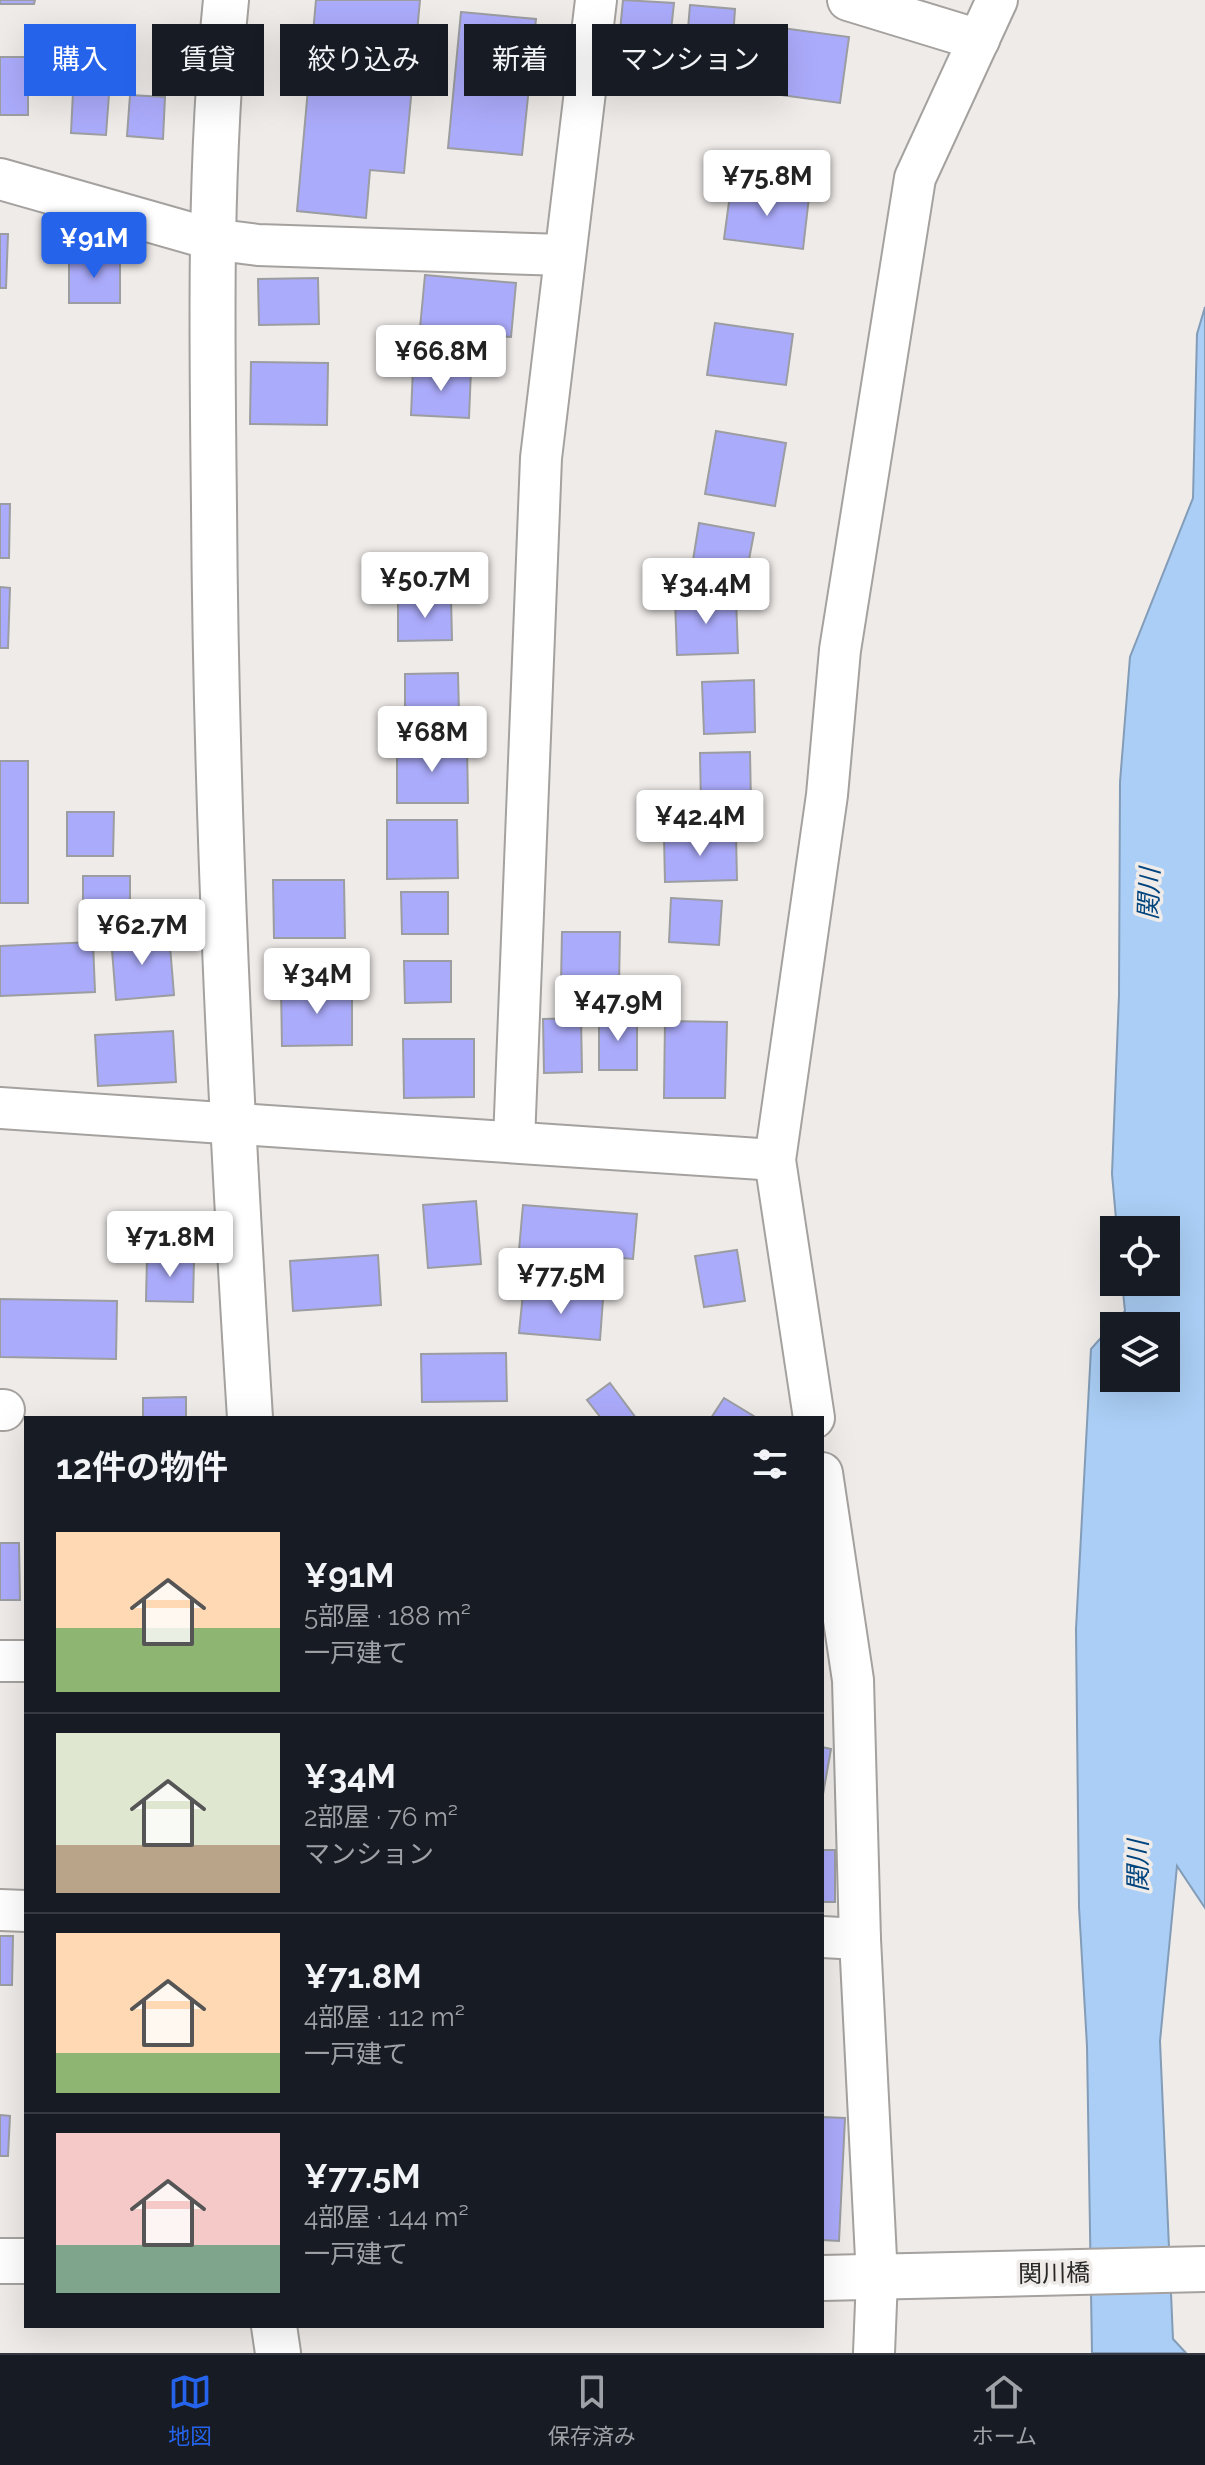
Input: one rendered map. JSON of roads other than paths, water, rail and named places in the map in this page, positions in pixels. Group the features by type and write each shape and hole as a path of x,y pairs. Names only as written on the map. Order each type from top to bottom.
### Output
{"street":[{"path":"226,0 218,77 211,239 214,597 231,1124 250,1416"},
{"path":"514,1141 541,458 596,0"},
{"path":"848,0 979,40"},
{"path":"814,1416 775,1160 827,795 840,650 915,178 997,0"},
{"path":"0,179 211,239 258,245 564,255"},
{"path":"0,1108 775,1160"},
{"path":"824,1499 838,1680 841,1938 890,2278 874,2353"},
{"path":"0,1661 24,1661"},
{"path":"0,1910 24,1911"},
{"path":"0,2261 24,2261"},
{"name":"関川橋","path":"824,2278 1205,2269"},
{"path":"274,2328 278,2353"}],"water":[{"name":"関川","path":"1205,307 1205,1908 1177,1866 1160,2041 1173,2339 1186,2353 1092,2353 1087,2046 1079,1907 1076,1629 1091,1349 1100,1339 1100,1392 1180,1392 1180,1312 1124,1312 1123,1296 1180,1296 1180,1216 1116,1216 1112,1174 1119,995 1120,782 1130,657 1193,498 1197,334"}]}
